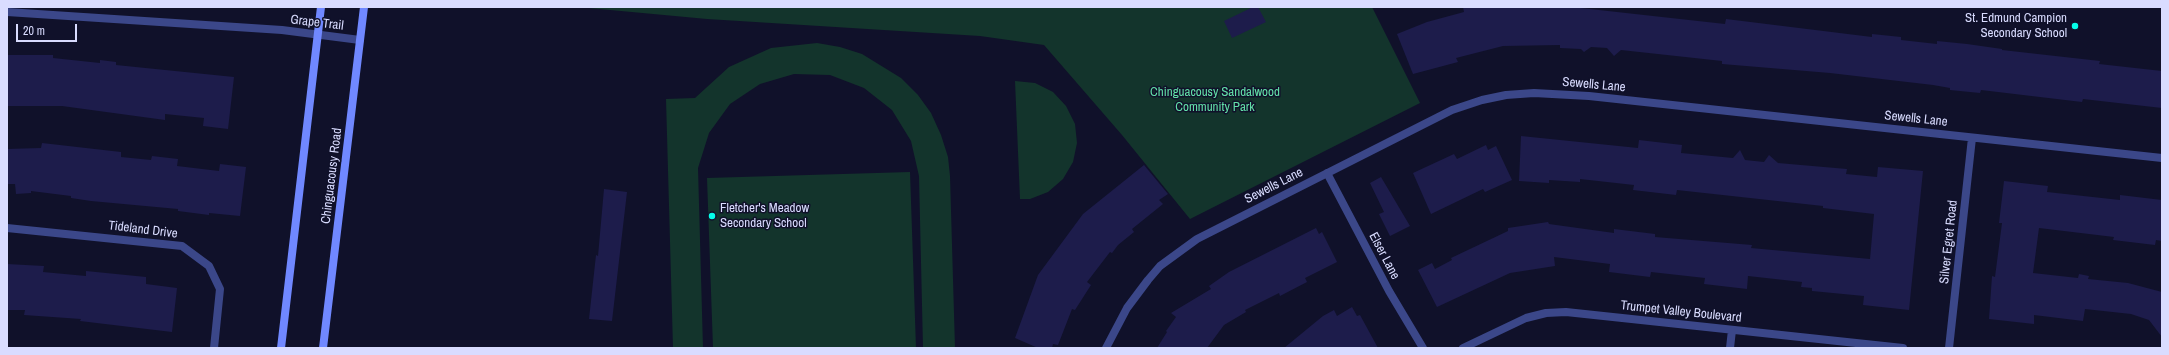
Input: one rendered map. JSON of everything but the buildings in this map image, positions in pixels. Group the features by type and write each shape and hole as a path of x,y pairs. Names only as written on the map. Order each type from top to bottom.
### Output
{"main road":[{"path":"281,348 322,7"},
{"name":"Chinguacousy Road","path":"323,348 364,7"}],"street":[{"name":"Grape Trail","path":"7,12 274,30 360,40"},
{"name":"Sewells Lane","path":"1106,348 1118,324 1138,293 1160,266 1178,252 1216,228 1452,110 1488,99 1534,93 1589,96 2162,158"},
{"name":"Silver Egret Road","path":"1950,348 1972,138"},
{"name":"Elser Lane","path":"1328,173 1389,291 1423,348"},
{"name":"Tideland Drive","path":"7,228 182,246 209,266 220,289 214,348"},
{"name":"Trumpet Valley Boulevard","path":"1463,348 1526,318 1546,313 1566,312 1903,348"},
{"path":"1730,348 1732,330"}],"green space":[{"name":"Chinguacousy Sandalwood Community Park","path":"578,7 1372,7 1420,103 1190,219 1122,135 1044,45 980,36 707,19"},
{"path":"817,43 840,47 862,54 901,78 918,95 931,113 941,135 948,157 950,176 955,348 923,348 919,176 911,141 892,110 864,88 830,75 794,74 760,84 730,104 709,133 698,168 703,348 673,348 666,99 695,98 729,67 771,48"},
{"path":"1015,81 1035,83 1053,92 1066,106 1075,124 1077,143 1073,162 1063,179 1048,192 1030,199 1020,199"},
{"path":"910,172 916,348 713,348 707,178"}],"place":[{"name":"St. Edmund Campion Secondary School","path":"2075,26"},
{"name":"Fletcher's Meadow Secondary School","path":"712,216"}]}
